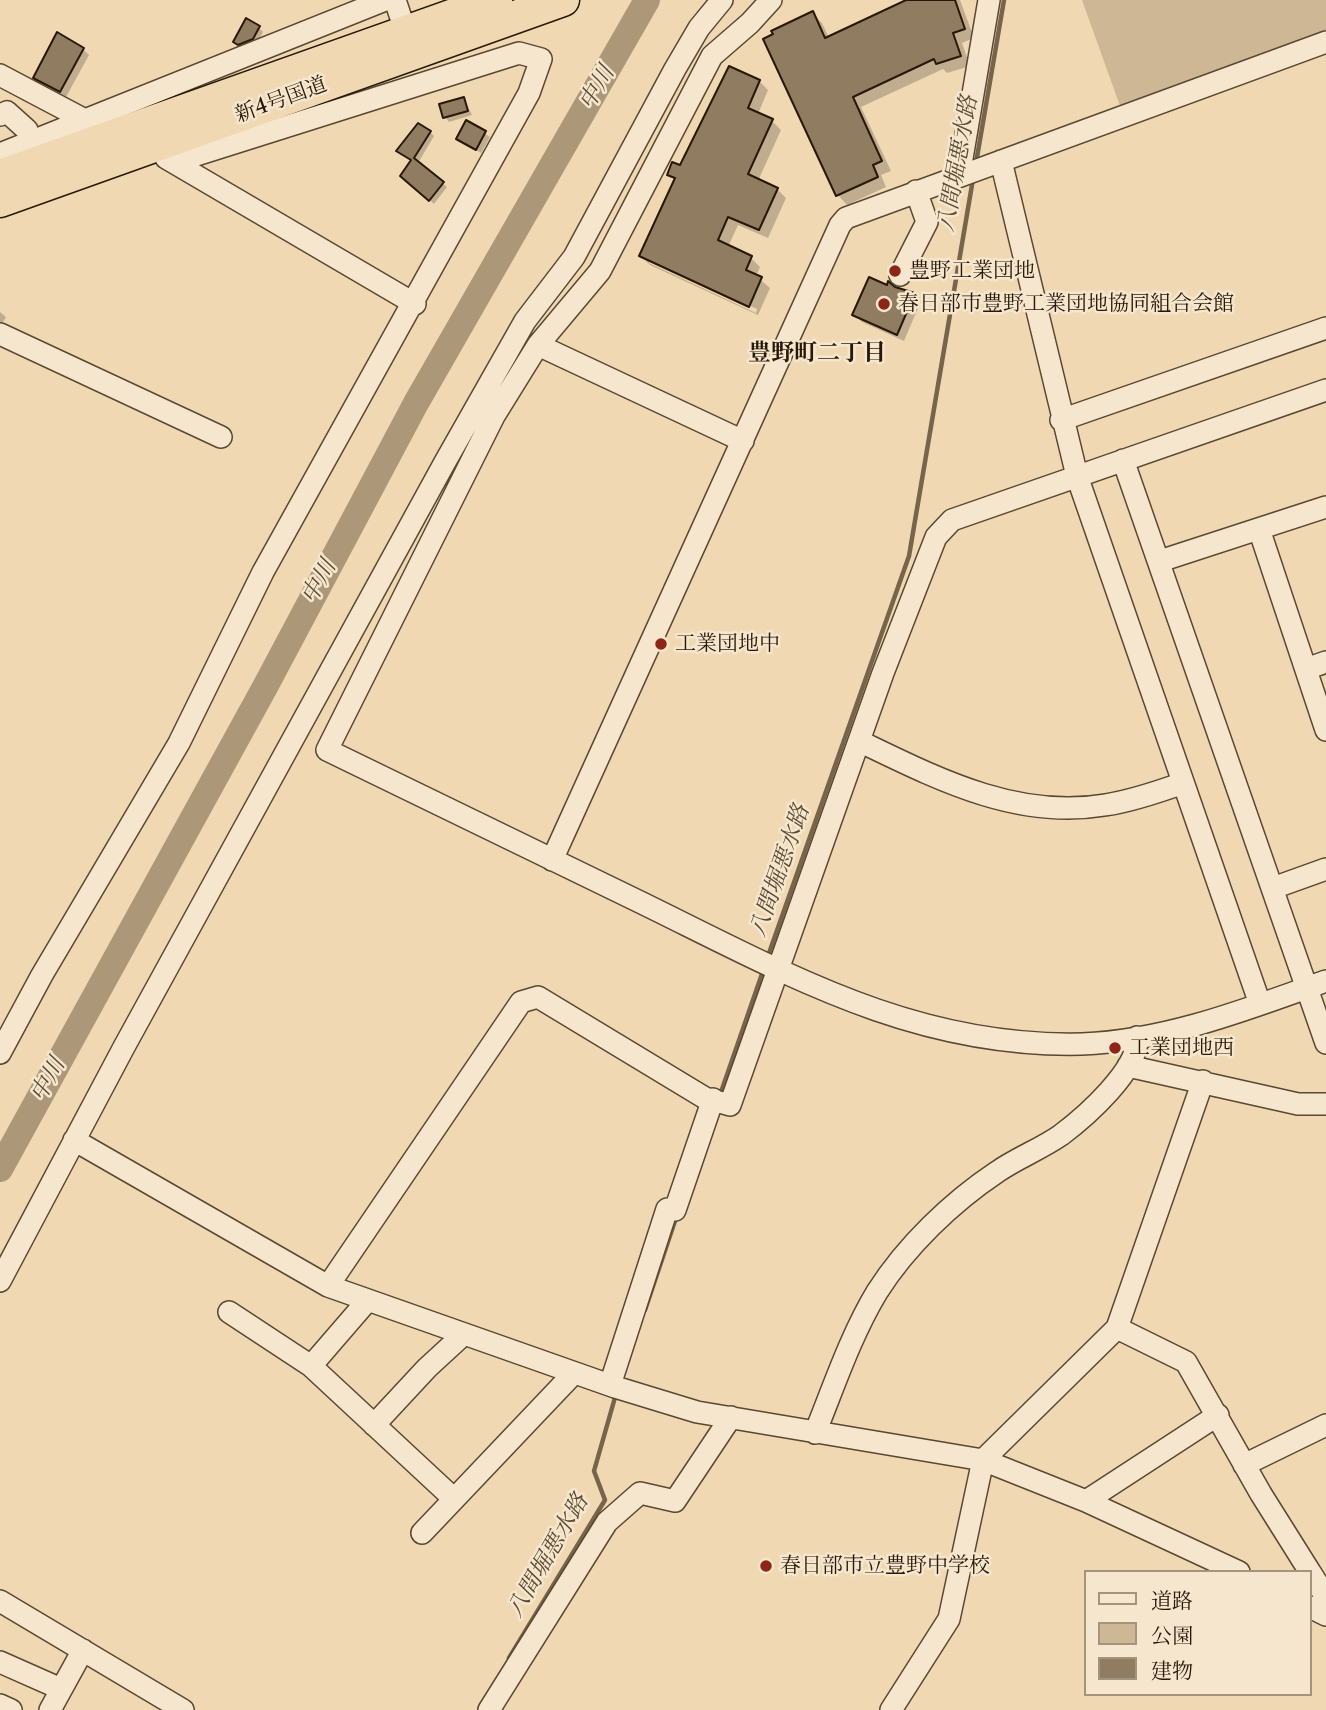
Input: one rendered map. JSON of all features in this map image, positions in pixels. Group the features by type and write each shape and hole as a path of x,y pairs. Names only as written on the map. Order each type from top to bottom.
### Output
{"highway":[{"name":"新4号国道","path":"0,176 91,132 496,12 562,0"},
{"name":"新4号国道","path":"0,201 161,155 496,12"}],"street":[{"path":"0,154 30,143 91,132 385,0"},
{"path":"0,1281 74,1140 451,450 525,321 574,257 675,69 699,29 722,0"},
{"path":"771,0 750,23 712,56 600,271 538,345 494,416 327,750 770,966 874,1012 929,1029 987,1040 1084,1044 1195,1025 1316,985"},
{"path":"962,175 989,0"},
{"path":"552,860 840,225 855,214 916,191 1326,42"},
{"path":"0,1053 42,975 179,743 263,572 415,304 529,93 541,59 519,53 426,85 161,155"},
{"path":"2,82 91,132"},
{"path":"0,114 7,112 27,130 30,143"},
{"path":"161,155 415,304"},
{"path":"993,164 1077,476 1260,1004"},
{"path":"901,275 927,222 916,191"},
{"path":"1061,420 1326,328"},
{"path":"0,334 221,437"},
{"path":"538,345 743,440"},
{"path":"328,1286 521,1002 538,997 705,1098 730,1105 770,966 936,537 944,526 952,520 1326,390"},
{"path":"1123,460 1273,888 1316,985 1326,1043"},
{"path":"1160,561 1326,507"},
{"path":"1259,529 1326,730"},
{"path":"1306,669 1326,662"},
{"path":"859,741 942,781 1021,804 1073,808 1105,805 1183,783"},
{"path":"1273,888 1326,869"},
{"path":"816,1433 850,1346 878,1292 913,1244 995,1173 1060,1135 1100,1101 1128,1066 1137,1037"},
{"path":"1128,1066 1298,1104 1326,1104"},
{"path":"891,1710 949,1619 983,1461 1117,1328 1203,1081"},
{"path":"617,1388 667,1209 675,1210 718,1100"},
{"path":"74,1140 328,1286 617,1388 697,1412 983,1461 1086,1501 1235,1570"},
{"path":"311,1366 368,1300"},
{"path":"229,1312 311,1366 453,1498"},
{"path":"1117,1328 1186,1362 1244,1465 1309,1570"},
{"path":"374,1425 427,1368 464,1334"},
{"path":"422,1533 574,1373"},
{"path":"1086,1501 1218,1415"},
{"path":"489,1710 607,1522 640,1493 675,1501 731,1417"},
{"path":"1244,1465 1326,1425"},
{"path":"1312,1575 1326,1597"},
{"path":"0,1601 183,1710"},
{"path":"50,1710 83,1650"},
{"path":"0,1661 61,1689"},
{"path":"0,1705 11,1710"}],"green space":[{"path":"1082,0 1326,0 1326,33 1120,106"}],"building":[{"path":"906,0 955,0 965,29 953,33 961,56 936,64 934,59 853,97 882,161 873,165 878,177 836,196 763,39 773,34 771,31 813,11 825,38"},
{"path":"246,18 260,26 253,39 238,45 233,42"},
{"path":"57,32 84,48 60,92 33,78"},
{"path":"729,66 760,80 748,108 773,119 748,174 778,188 759,230 728,217 718,240 752,256 746,270 762,277 749,307 639,256 675,178 667,175 672,162 680,165"},
{"path":"464,97 468,111 443,118 439,104"},
{"path":"466,120 486,131 476,150 456,139"},
{"path":"418,123 431,131 414,158 444,182 429,201 400,176 411,160 396,151"},
{"name":"春日部市豊野工業団地協同組合会館","path":"869,277 887,285 888,281 895,287 915,293 897,335 852,315"}],"waterway":[{"name":"中川","path":"0,1169 265,687 416,403 647,0"},
{"name":"八間堀悪水路","path":"976,163 1004,0"},
{"name":"八間堀悪水路","path":"768,956 909,556 973,179"},
{"name":"八間堀悪水路","path":"720,1095 763,971"},
{"name":"八間堀悪水路","path":"645,1310 677,1215"},
{"name":"八間堀悪水路","path":"509,1658 605,1500 594,1471 616,1394"}],"place":[{"name":"豊野工業団地","path":"895,271"},
{"name":"春日部市豊野工業団地協同組合会館","path":"884,304"},
{"name":"工業団地中","path":"661,644"},
{"name":"工業団地西","path":"1115,1048"},
{"name":"春日部市立豊野中学校","path":"766,1566"}],"district":[{"name":"豊野町二丁目","path":"817,353"}]}
